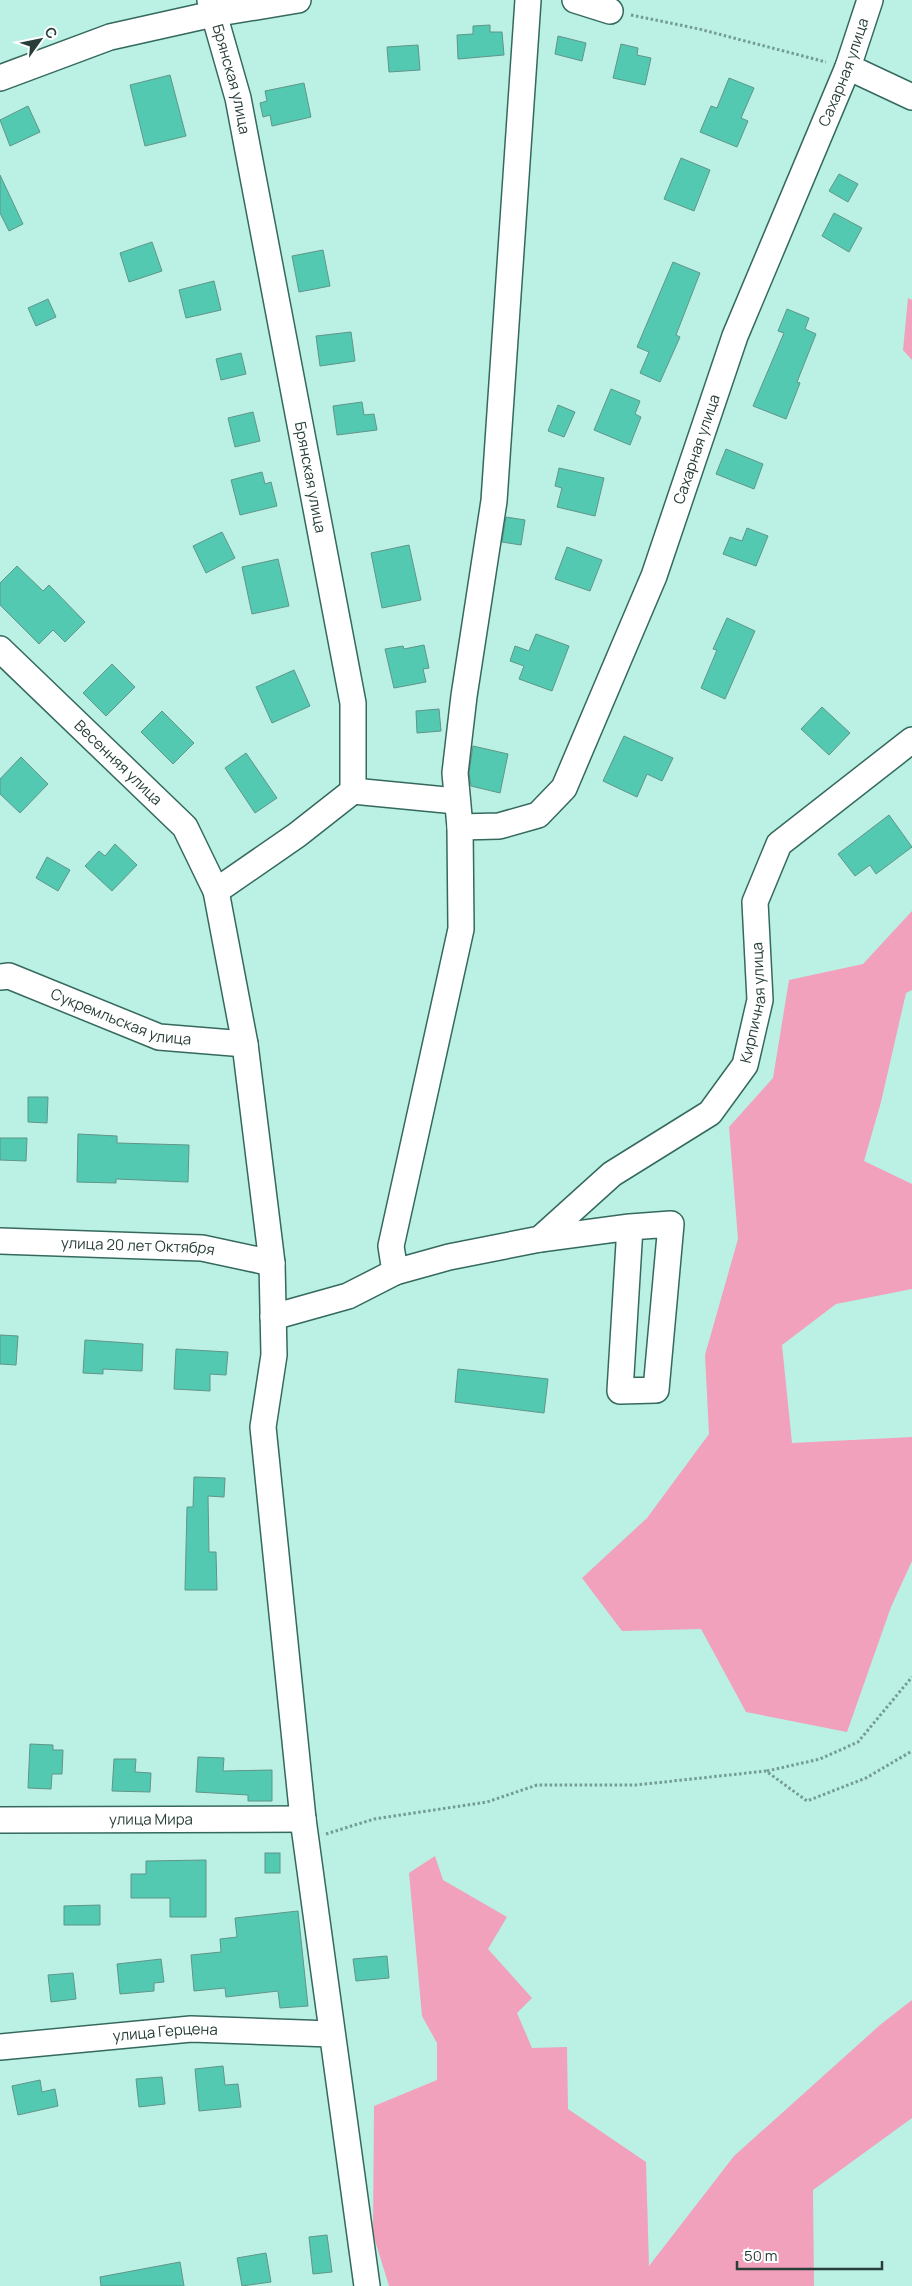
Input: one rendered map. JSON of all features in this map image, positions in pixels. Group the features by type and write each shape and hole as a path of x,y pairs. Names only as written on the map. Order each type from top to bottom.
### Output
{"street":[{"path":"0,78 110,37 212,7 298,0"},
{"path":"395,1272 391,1246 461,929 460,827 456,801 455,773 464,696 494,501 528,0"},
{"path":"575,0 610,11"},
{"name":"Сахарная улица","path":"460,827 499,826 538,816 564,788 654,576 734,336 848,67 870,0"},
{"name":"Брянская улица","path":"212,7 238,98 353,703 353,791"},
{"path":"848,67 912,97"},
{"name":"Весенняя улица","path":"0,649 185,828 216,891 245,1044 272,1264 274,1355 263,1428 305,1830 331,2034 367,2286"},
{"name":"Кирпичная улица","path":"540,1239 612,1174 710,1113 744,1065 760,1000 755,902 779,844 912,740"},
{"path":"216,891 297,835 353,791 456,801"},
{"name":"Сукремльская улица","path":"0,977 8,976 159,1037 245,1044"},
{"path":"273,1317 348,1296 395,1272 449,1257 540,1239 630,1227 670,1224 656,1390 620,1391 630,1227"},
{"name":"улица 20 лет Октября","path":"0,1241 202,1248 272,1264"},
{"name":"улица Мира","path":"0,1820 305,1830"},
{"name":"улица Герцена","path":"0,2047 190,2029 331,2034"}],"path":[{"path":"610,11 698,29 848,67"},
{"path":"305,1830 487,1802 537,1785 636,1785 766,1771 820,1759 858,1742 912,1678"},
{"path":"766,1771 807,1800 866,1778 912,1751"}],"shaded area":[{"path":"908,298 912,300 912,360 903,350"},
{"path":"912,911 912,990 906,993 881,1102 864,1161 912,1184 912,1289 836,1304 782,1345 792,1443 912,1437 912,1561 891,1607 847,1732 746,1712 701,1629 622,1631 582,1578 647,1518 709,1434 705,1355 738,1239 729,1127 773,1078 789,980 863,964"},
{"path":"435,1856 443,1880 507,1917 488,1949 532,1998 517,2013 532,2048 567,2047 568,2109 646,2162 649,2266 734,2156 880,2025 912,2000 912,2118 813,2190 814,2286 389,2286 373,2234 374,2106 437,2080 437,2043 422,2016 409,1873"}],"building":[{"path":"490,25 490,32 502,32 504,55 458,59 457,35 473,34 473,26"},
{"path":"558,36 586,43 582,61 555,54"},
{"path":"621,44 638,48 637,55 651,58 645,85 613,78"},
{"path":"418,45 420,70 389,72 387,47"},
{"path":"170,75 186,136 145,146 130,85"},
{"path":"729,78 754,88 741,118 748,121 737,147 700,132 711,106 717,108"},
{"path":"304,83 311,117 272,126 270,115 263,117 260,103 267,101 265,91"},
{"path":"28,106 40,132 10,146 0,120"},
{"path":"681,158 710,170 694,211 664,199"},
{"path":"839,174 858,184 848,202 829,191"},
{"path":"0,175 23,224 9,231 0,213"},
{"path":"834,213 862,228 849,252 822,236"},
{"path":"152,242 162,271 129,282 120,253"},
{"path":"323,250 330,286 299,292 292,256"},
{"path":"673,262 700,273 676,335 680,337 660,382 640,373 649,352 637,347"},
{"path":"214,281 221,310 186,318 179,290"},
{"path":"48,299 56,317 36,326 28,308"},
{"path":"787,309 809,318 805,329 816,334 797,382 800,383 786,419 753,406 784,333 778,331"},
{"path":"351,332 355,361 320,366 316,336"},
{"path":"241,353 246,374 221,380 216,359"},
{"path":"611,389 640,401 635,414 641,417 630,445 594,430"},
{"path":"362,402 364,415 374,414 377,430 337,435 333,406"},
{"path":"558,405 575,412 564,437 548,431"},
{"path":"253,412 260,441 235,447 228,418"},
{"path":"726,449 763,464 754,489 716,474"},
{"path":"559,468 604,478 595,516 557,507 562,488 555,486"},
{"path":"262,472 265,484 271,482 277,506 240,515 231,480"},
{"path":"506,517 525,520 521,545 502,542"},
{"path":"747,528 768,536 756,566 723,554 730,537 742,541"},
{"path":"222,532 235,558 206,573 193,546"},
{"path":"409,545 421,600 382,608 371,553"},
{"path":"567,547 602,560 590,591 555,579"},
{"path":"278,559 289,606 252,614 242,567"},
{"path":"17,566 43,591 49,585 85,622 65,642 53,630 39,644 0,605 0,583"},
{"path":"727,618 755,631 725,699 701,688 717,650 713,649"},
{"path":"536,634 569,646 552,691 519,679 524,666 510,661 515,646 529,651"},
{"path":"424,645 429,668 423,669 426,682 394,688 385,649 403,646 404,649"},
{"path":"112,664 135,687 106,716 83,693"},
{"path":"294,670 310,706 272,723 256,687"},
{"path":"822,707 850,733 829,755 801,729"},
{"path":"439,709 441,731 417,733 416,711"},
{"path":"162,711 194,743 173,764 141,732"},
{"path":"624,736 673,758 662,781 647,774 637,797 603,781"},
{"path":"473,746 508,754 500,793 471,786 469,773"},
{"path":"246,753 277,798 255,813 225,768"},
{"path":"21,757 48,784 20,813 0,794 0,779"},
{"path":"889,815 912,847 876,874 870,865 855,876 838,854"},
{"path":"115,844 137,865 112,891 85,866 99,851 105,856"},
{"path":"47,857 70,870 58,891 36,878"},
{"path":"28,1097 48,1097 47,1123 28,1122"},
{"path":"78,1134 117,1136 117,1143 189,1145 188,1182 116,1179 116,1183 77,1182"},
{"path":"0,1138 27,1138 26,1161 0,1160"},
{"path":"0,1335 18,1336 16,1365 0,1364"},
{"path":"85,1340 143,1344 142,1371 103,1369 103,1374 83,1373"},
{"path":"176,1349 228,1352 226,1375 210,1374 210,1391 174,1389"},
{"path":"458,1369 548,1379 544,1413 455,1402"},
{"path":"194,1477 225,1478 224,1497 208,1496 209,1552 216,1552 217,1590 185,1590 187,1507 193,1507"},
{"path":"30,1744 53,1745 53,1750 63,1750 62,1774 52,1774 51,1789 28,1788"},
{"path":"198,1757 224,1758 223,1771 272,1770 272,1801 248,1801 248,1795 196,1792"},
{"path":"114,1759 136,1759 135,1772 151,1773 150,1792 112,1791"},
{"path":"265,1853 280,1853 280,1873 265,1873"},
{"path":"206,1860 206,1917 170,1917 170,1898 131,1898 131,1874 146,1874 146,1861"},
{"path":"100,1905 100,1925 64,1925 64,1906"},
{"path":"298,1911 308,2006 280,2008 278,1991 226,1997 225,1988 194,1991 191,1955 221,1952 220,1939 237,1937 235,1918"},
{"path":"387,1956 389,1978 356,1981 353,1959"},
{"path":"161,1959 164,1982 154,1983 154,1991 120,1994 117,1964"},
{"path":"73,1973 76,1999 51,2002 48,1975"},
{"path":"223,2066 225,2085 238,2084 241,2107 199,2111 195,2069"},
{"path":"162,2077 165,2104 139,2107 136,2079"},
{"path":"40,2080 42,2092 55,2089 58,2106 18,2115 12,2086"},
{"path":"327,2235 332,2272 313,2274 309,2237"},
{"path":"266,2253 271,2282 242,2286 237,2258"},
{"path":"180,2262 184,2286 101,2286 100,2277"}]}
